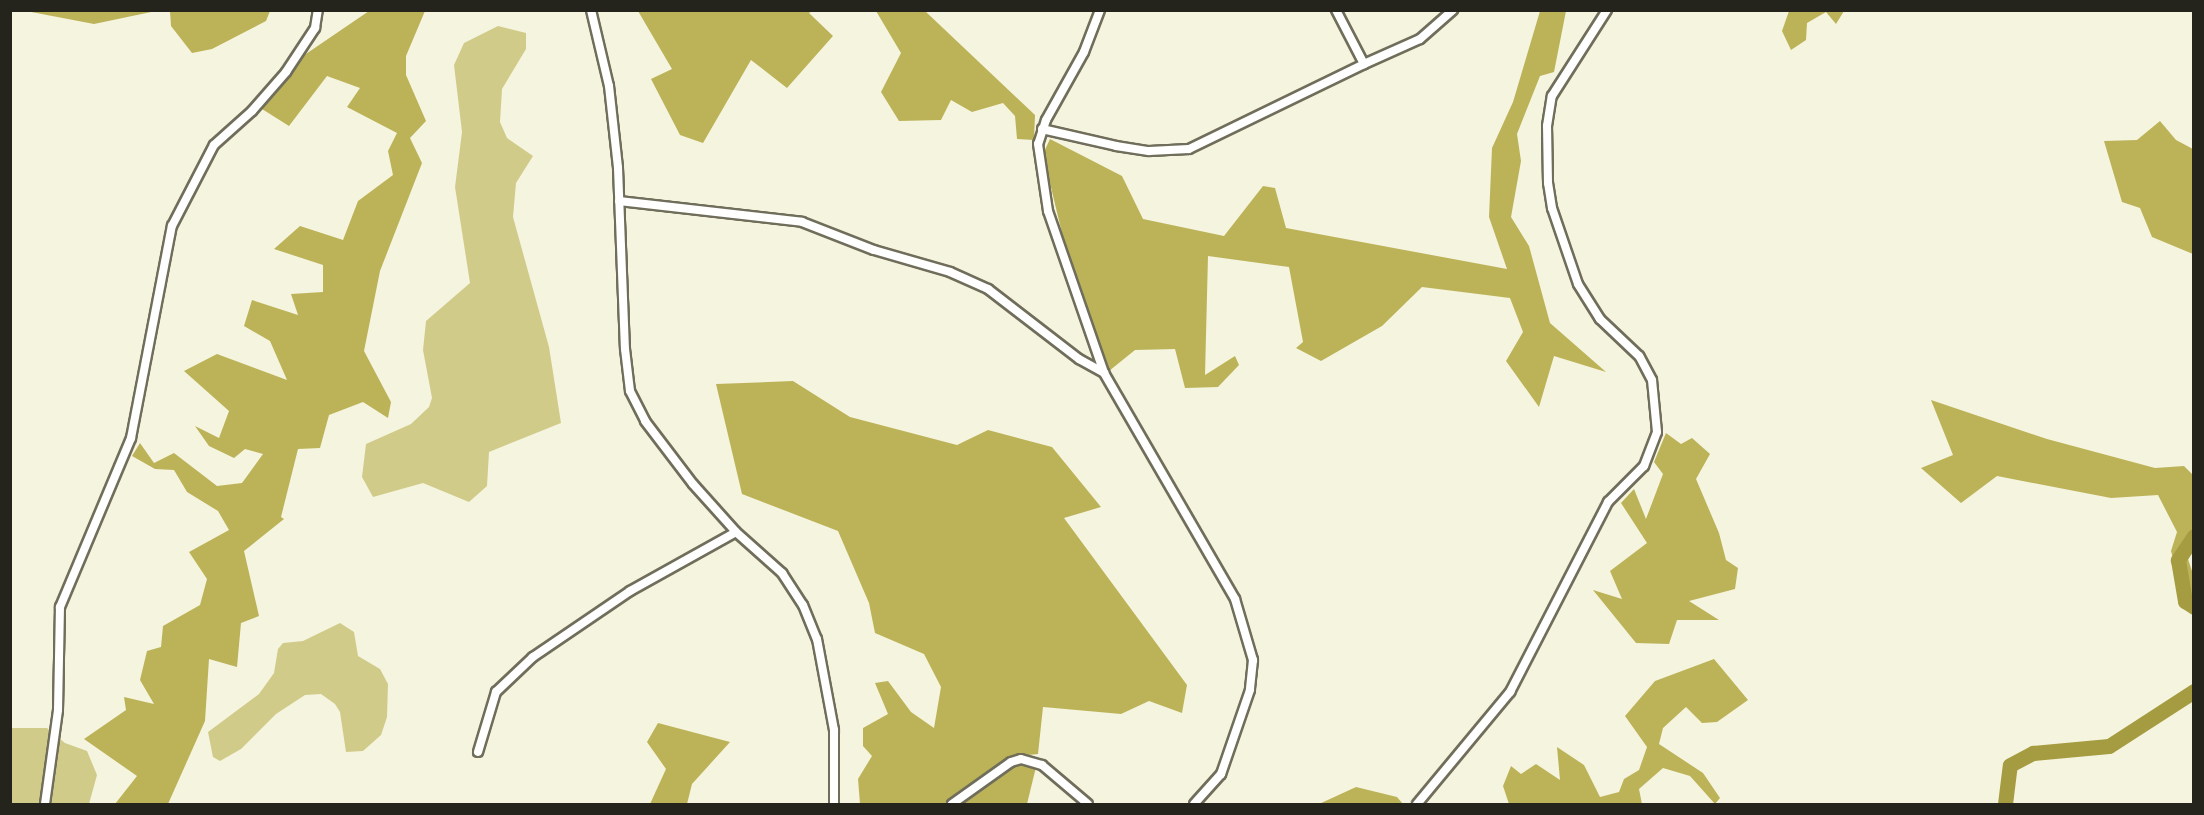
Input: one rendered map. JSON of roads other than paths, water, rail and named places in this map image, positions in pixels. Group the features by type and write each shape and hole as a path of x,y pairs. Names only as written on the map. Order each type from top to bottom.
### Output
{"street":[{"path":"45,804 58,710 60,607 131,438 172,226 214,145 252,111 286,72 315,28 318,10"},
{"path":"591,10 609,86 620,201 624,338 630,391 645,421 668,453 736,532 771,562 793,588 817,639 834,730 834,804"},
{"path":"1100,10 1084,52 1042,129 1038,158 1048,210 1104,372 1234,599 1253,660 1250,690 1221,774 1194,804"},
{"path":"1336,10 1364,63"},
{"path":"1042,129 1116,146 1189,149 1364,63 1420,39 1453,10"},
{"path":"1418,804 1510,692 1608,502 1644,466 1657,432 1652,380 1639,356 1600,319 1578,284 1552,208 1548,183 1547,126 1552,96 1607,10"},
{"path":"620,201 802,222 874,250 950,272 988,289 1079,359 1104,372"},
{"path":"478,752 496,692 533,657 630,591 736,532"},
{"path":"952,804 1011,762 1021,759 1042,765 1088,804"}],"waterway":[{"path":"2194,536 2178,560 2185,601 2194,607"},
{"path":"2005,804 2010,765 2033,753 2109,746 2194,691"}]}
